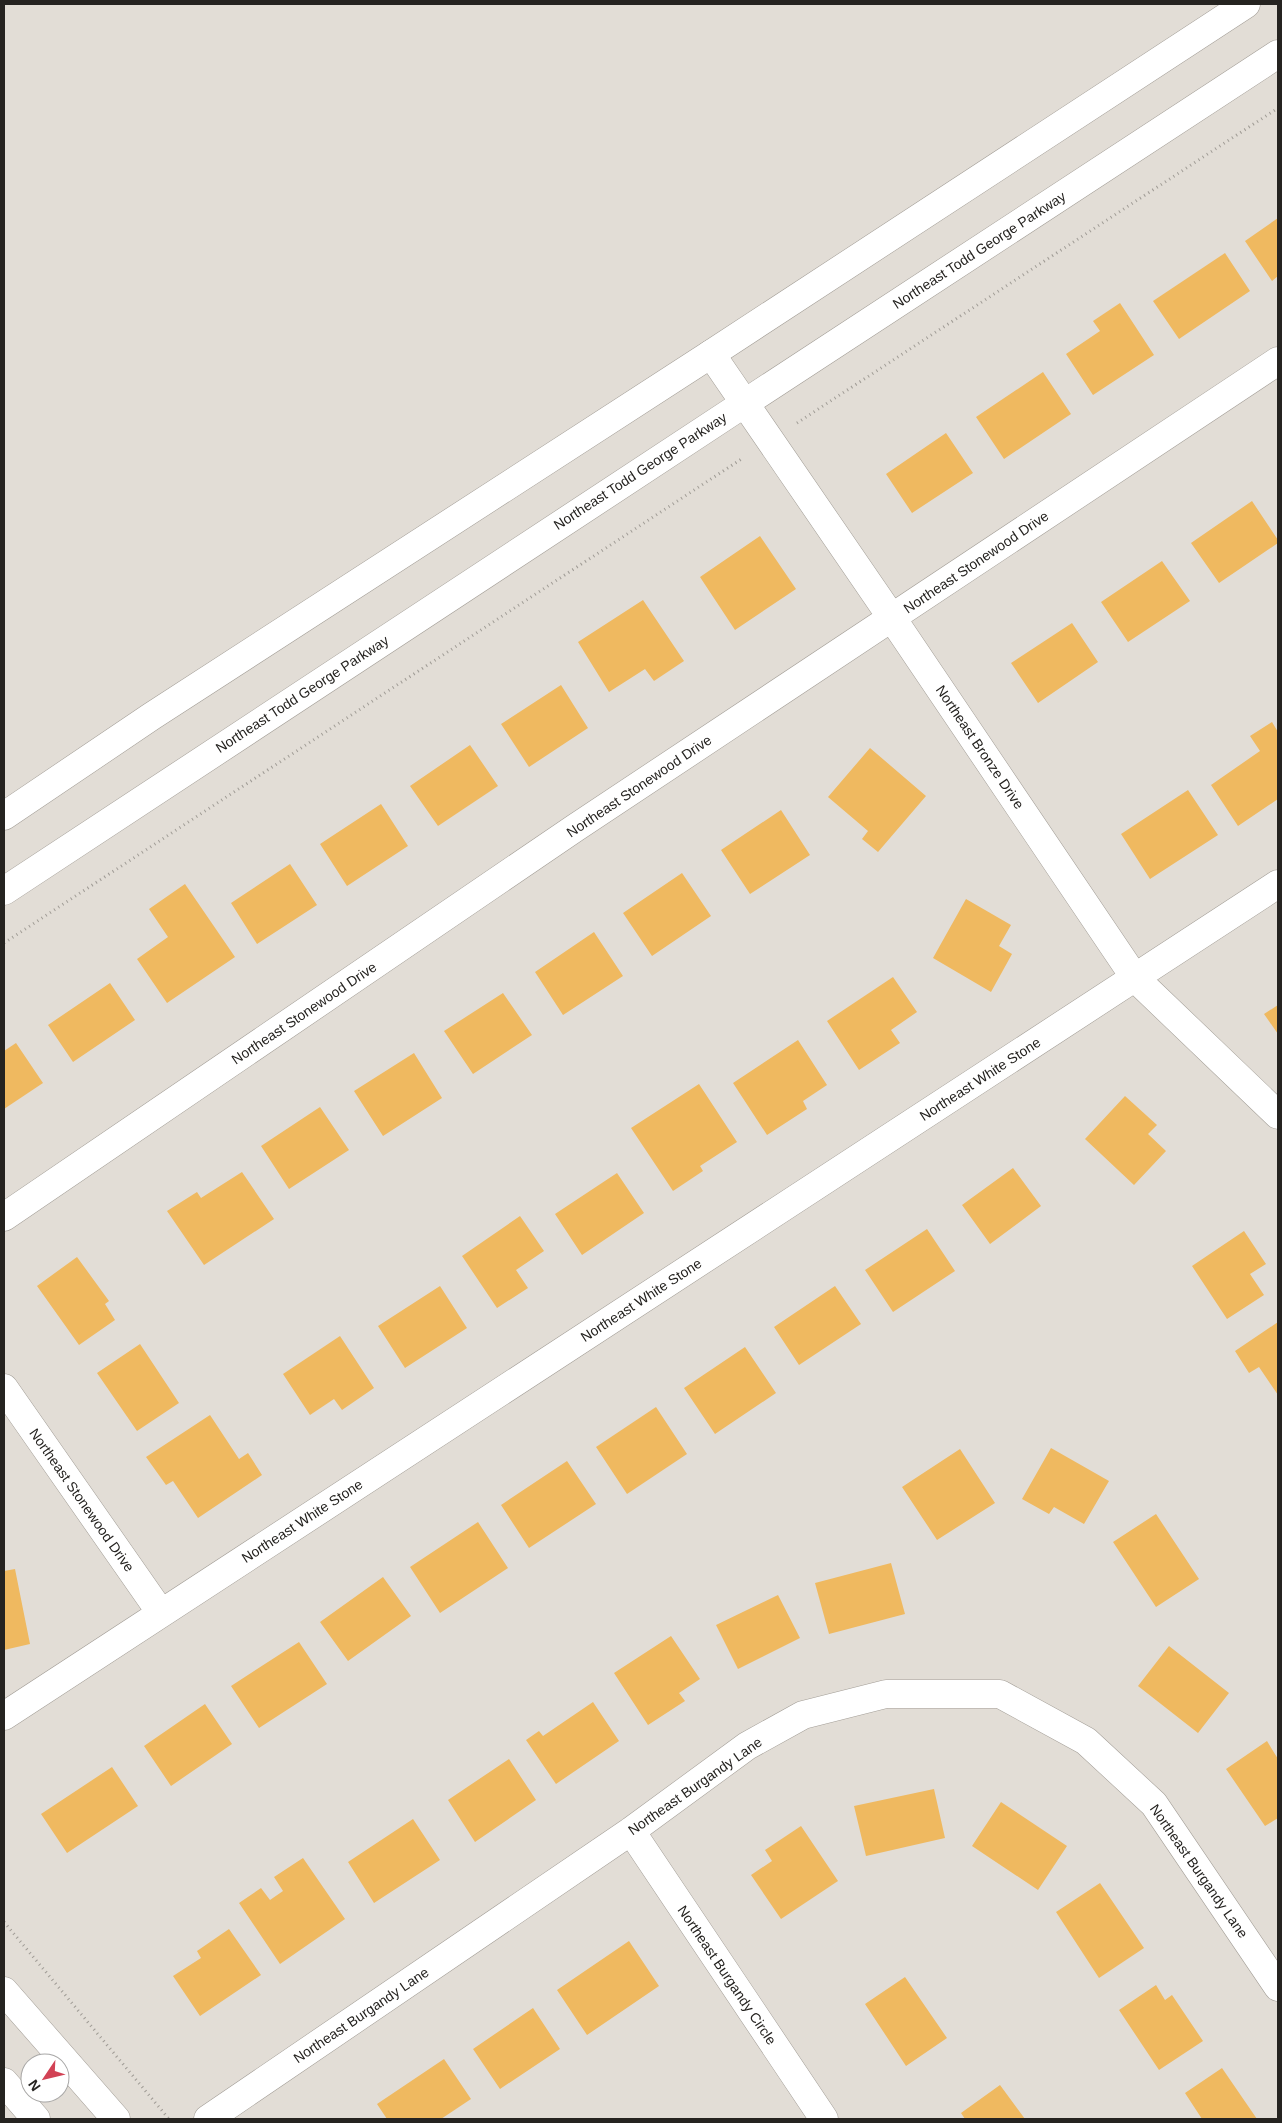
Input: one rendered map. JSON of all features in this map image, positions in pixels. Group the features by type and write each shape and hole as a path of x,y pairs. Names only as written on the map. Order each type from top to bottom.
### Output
{"street":[{"path":"4,816 152,716 1246,4"},
{"name":"Northeast Todd George Parkway","path":"4,891 744,403 1278,54"},
{"name":"Northeast Bronze Drive","path":"710,354 771,440 1135,978 1278,1115"},
{"name":"Northeast Stonewood Drive","path":"4,1217 583,823 1278,361"},
{"name":"Northeast White Stone","path":"4,1716 1278,884"},
{"name":"Northeast Stonewood Drive","path":"4,1388 161,1612"},
{"name":"Northeast Burgandy Lane","path":"208,2119 631,1831 747,1746 803,1715 886,1694 1000,1694 1086,1742 1154,1804 1278,1987"},
{"name":"Northeast Burgandy Circle","path":"631,1831 824,2119"},
{"path":"4,1991 116,2119"},
{"path":"4,2082 36,2119"}],"path":[{"path":"4,943 1278,108"},
{"path":"4,1922 169,2119"}],"building":[{"path":"1278,218 1278,276 1272,281 1245,241"},
{"path":"1225,253 1250,291 1179,339 1153,301"},
{"path":"1120,303 1154,355 1093,395 1066,354 1100,331 1093,321"},
{"path":"1043,372 1071,414 1004,459 976,417"},
{"path":"946,433 973,473 912,513 886,474"},
{"path":"1252,501 1278,540 1278,543 1219,583 1191,543"},
{"path":"760,536 796,589 735,630 700,577"},
{"path":"1162,561 1190,601 1128,642 1101,602"},
{"path":"643,600 684,661 654,681 645,669 609,692 578,642"},
{"path":"1072,623 1098,662 1038,703 1011,663"},
{"path":"561,685 588,728 529,767 501,724"},
{"path":"1272,722 1278,732 1278,799 1238,826 1211,785 1260,751 1250,736"},
{"path":"470,745 498,786 438,826 410,786"},
{"path":"870,748 926,796 878,852 862,839 868,831 828,797"},
{"path":"1188,790 1218,835 1150,879 1121,834"},
{"path":"381,804 408,846 347,886 320,844"},
{"path":"781,810 810,855 750,894 721,850"},
{"path":"290,864 317,905 257,944 231,903"},
{"path":"682,873 711,916 652,956 623,913"},
{"path":"185,884 235,957 167,1003 137,959 168,937 149,909"},
{"path":"966,899 1011,925 999,946 1012,954 991,992 933,958"},
{"path":"594,932 623,976 563,1015 535,972"},
{"path":"893,977 917,1012 891,1030 900,1043 859,1070 827,1021"},
{"path":"110,983 135,1020 73,1062 48,1025"},
{"path":"503,993 532,1035 473,1074 444,1031"},
{"path":"1278,1005 1278,1034 1264,1014"},
{"path":"798,1040 827,1085 803,1101 807,1109 767,1135 733,1083"},
{"path":"16,1043 43,1083 4,1109 4,1051"},
{"path":"414,1053 442,1098 383,1136 354,1091"},
{"path":"699,1084 737,1142 700,1166 703,1171 673,1191 631,1128"},
{"path":"1125,1096 1157,1125 1148,1134 1166,1151 1134,1185 1085,1139"},
{"path":"320,1107 349,1150 289,1189 261,1146"},
{"path":"1013,1168 1041,1206 990,1244 962,1205"},
{"path":"242,1172 274,1219 204,1265 167,1211 197,1192 201,1198"},
{"path":"617,1173 644,1213 582,1255 555,1214"},
{"path":"520,1216 544,1251 516,1270 528,1288 497,1308 462,1256"},
{"path":"927,1229 955,1271 893,1312 865,1270"},
{"path":"1244,1231 1266,1264 1250,1274 1264,1295 1227,1319 1192,1266"},
{"path":"77,1257 109,1301 105,1304 115,1320 79,1345 37,1286"},
{"path":"440,1286 467,1328 405,1368 378,1326"},
{"path":"835,1286 861,1324 799,1365 774,1327"},
{"path":"1278,1322 1278,1395 1259,1367 1249,1373 1235,1351"},
{"path":"340,1336 374,1388 342,1410 334,1399 310,1415 283,1374"},
{"path":"140,1344 179,1403 137,1431 97,1373"},
{"path":"745,1347 776,1393 715,1434 684,1388"},
{"path":"656,1407 687,1454 627,1494 596,1447"},
{"path":"210,1415 239,1459 248,1453 262,1475 198,1518 173,1481 166,1485 146,1457"},
{"path":"1051,1448 1109,1481 1084,1524 1054,1507 1049,1514 1022,1499"},
{"path":"960,1449 995,1503 937,1540 902,1487"},
{"path":"567,1461 596,1504 529,1548 501,1505"},
{"path":"1156,1514 1199,1579 1156,1607 1113,1542"},
{"path":"478,1522 508,1568 440,1613 410,1567"},
{"path":"891,1563 905,1614 829,1634 815,1583"},
{"path":"15,1569 30,1644 4,1650 4,1571"},
{"path":"383,1577 411,1616 348,1661 320,1622"},
{"path":"778,1595 800,1638 738,1669 716,1625"},
{"path":"671,1636 700,1679 679,1693 685,1701 648,1725 614,1673"},
{"path":"299,1642 327,1684 259,1728 231,1686"},
{"path":"1169,1646 1229,1693 1198,1733 1138,1686"},
{"path":"593,1702 619,1741 556,1784 526,1740 539,1731 543,1736"},
{"path":"205,1704 232,1744 171,1786 144,1746"},
{"path":"1267,1741 1278,1759 1278,1818 1265,1826 1226,1769"},
{"path":"509,1759 536,1800 475,1842 448,1800"},
{"path":"112,1767 138,1806 67,1853 41,1814"},
{"path":"934,1789 945,1838 866,1856 854,1806"},
{"path":"1001,1802 1067,1846 1038,1890 972,1846"},
{"path":"413,1819 440,1860 374,1903 348,1862"},
{"path":"801,1826 838,1881 781,1919 751,1875 772,1861 765,1850"},
{"path":"303,1858 345,1919 280,1964 239,1903 261,1888 270,1900 283,1891 274,1877"},
{"path":"1100,1883 1144,1948 1099,1978 1056,1912"},
{"path":"229,1929 261,1975 200,2016 173,1976 201,1958 197,1951"},
{"path":"629,1941 659,1986 587,2035 557,1990"},
{"path":"905,1977 947,2038 906,2066 865,2004"},
{"path":"1156,1985 1165,2000 1172,1995 1203,2041 1159,2070 1119,2010"},
{"path":"533,2008 560,2049 500,2089 473,2049"},
{"path":"444,2059 471,2099 441,2119 387,2119 377,2104"},
{"path":"1222,2068 1257,2119 1202,2119 1185,2093"},
{"path":"1000,2085 1025,2119 965,2119 961,2113"}]}
